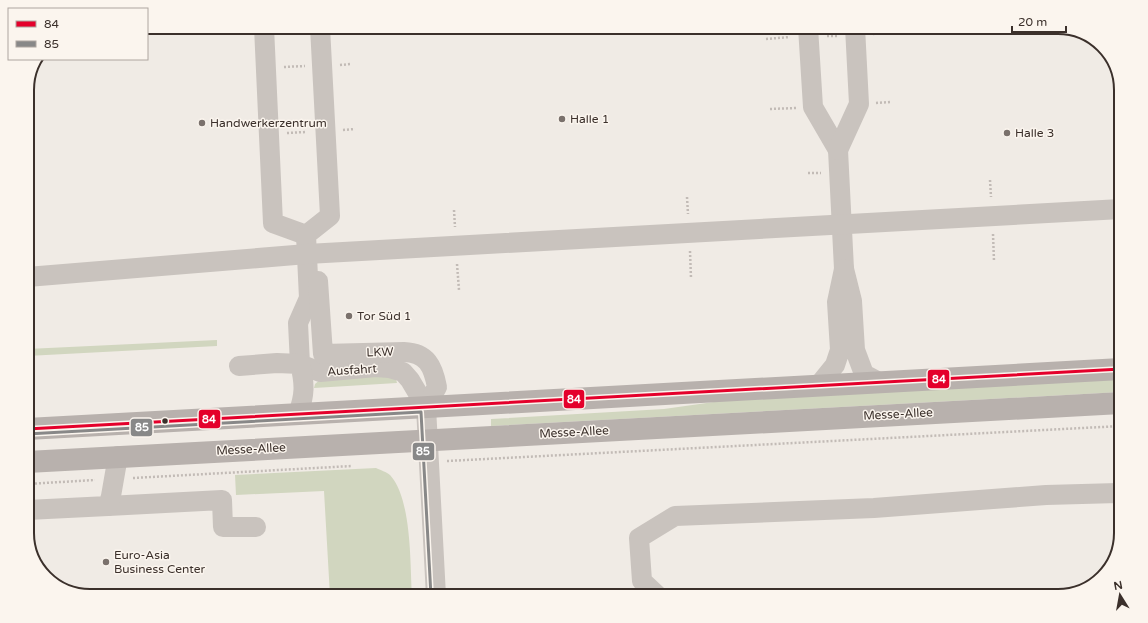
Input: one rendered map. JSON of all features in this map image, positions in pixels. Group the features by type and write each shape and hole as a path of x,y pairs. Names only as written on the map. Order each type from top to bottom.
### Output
{"main road":[{"path":"34,429 1114,369"},
{"name":"Messe-Allee","path":"34,462 1114,403"}],"street":[{"path":"264,34 273,223 309,247"},
{"path":"298,414 304,394 304,381 300,364 298,322 309,298 309,247 330,216 320,34"},
{"path":"808,34 813,107 838,150 843,225 844,270 852,302 854,350 864,374 879,382"},
{"path":"838,150 859,104 855,34"},
{"path":"34,276 309,247 843,225 1114,209"},
{"name":"LKW","path":"309,247 320,311 323,354 412,352 420,355 428,362 434,372 437,387 426,407"},
{"path":"818,386 835,366 840,350 837,302 844,270"},
{"name":"Ausfahrt","path":"239,366 277,363 300,364 320,372 376,367 389,368 403,372 410,380 426,407"},
{"path":"426,407 436,589"},
{"path":"108,506 118,456"},
{"path":"651,589 642,581 639,538 675,516 874,508 1046,495 1114,493"},
{"path":"34,510 222,500 223,527 256,527"}],"path":[{"path":"429,462 1114,426"},
{"path":"34,484 358,466"}],"green space":[{"path":"217,340 217,346 34,356 34,349"},
{"path":"389,375 396,379 397,383 314,388 315,384 321,379"},
{"path":"1114,377 1114,392 491,426 491,419 664,409 742,398"},
{"path":"376,468 390,475 397,486 406,515 410,550 412,589 330,589 324,491 236,495 235,475"}],"transit line":[{"name":"84","path":"34,429 1114,369"},
{"name":"85","path":"34,434 421,412 431,589"}],"place":[{"name":"Halle 1","path":"562,119"},
{"name":"Handwerkerzentrum","path":"202,123"},
{"name":"Halle 3","path":"1007,133"},
{"name":"Tor Süd 1","path":"349,316"},
{"name":"Euro-Asia Business Center","path":"106,562"}]}
